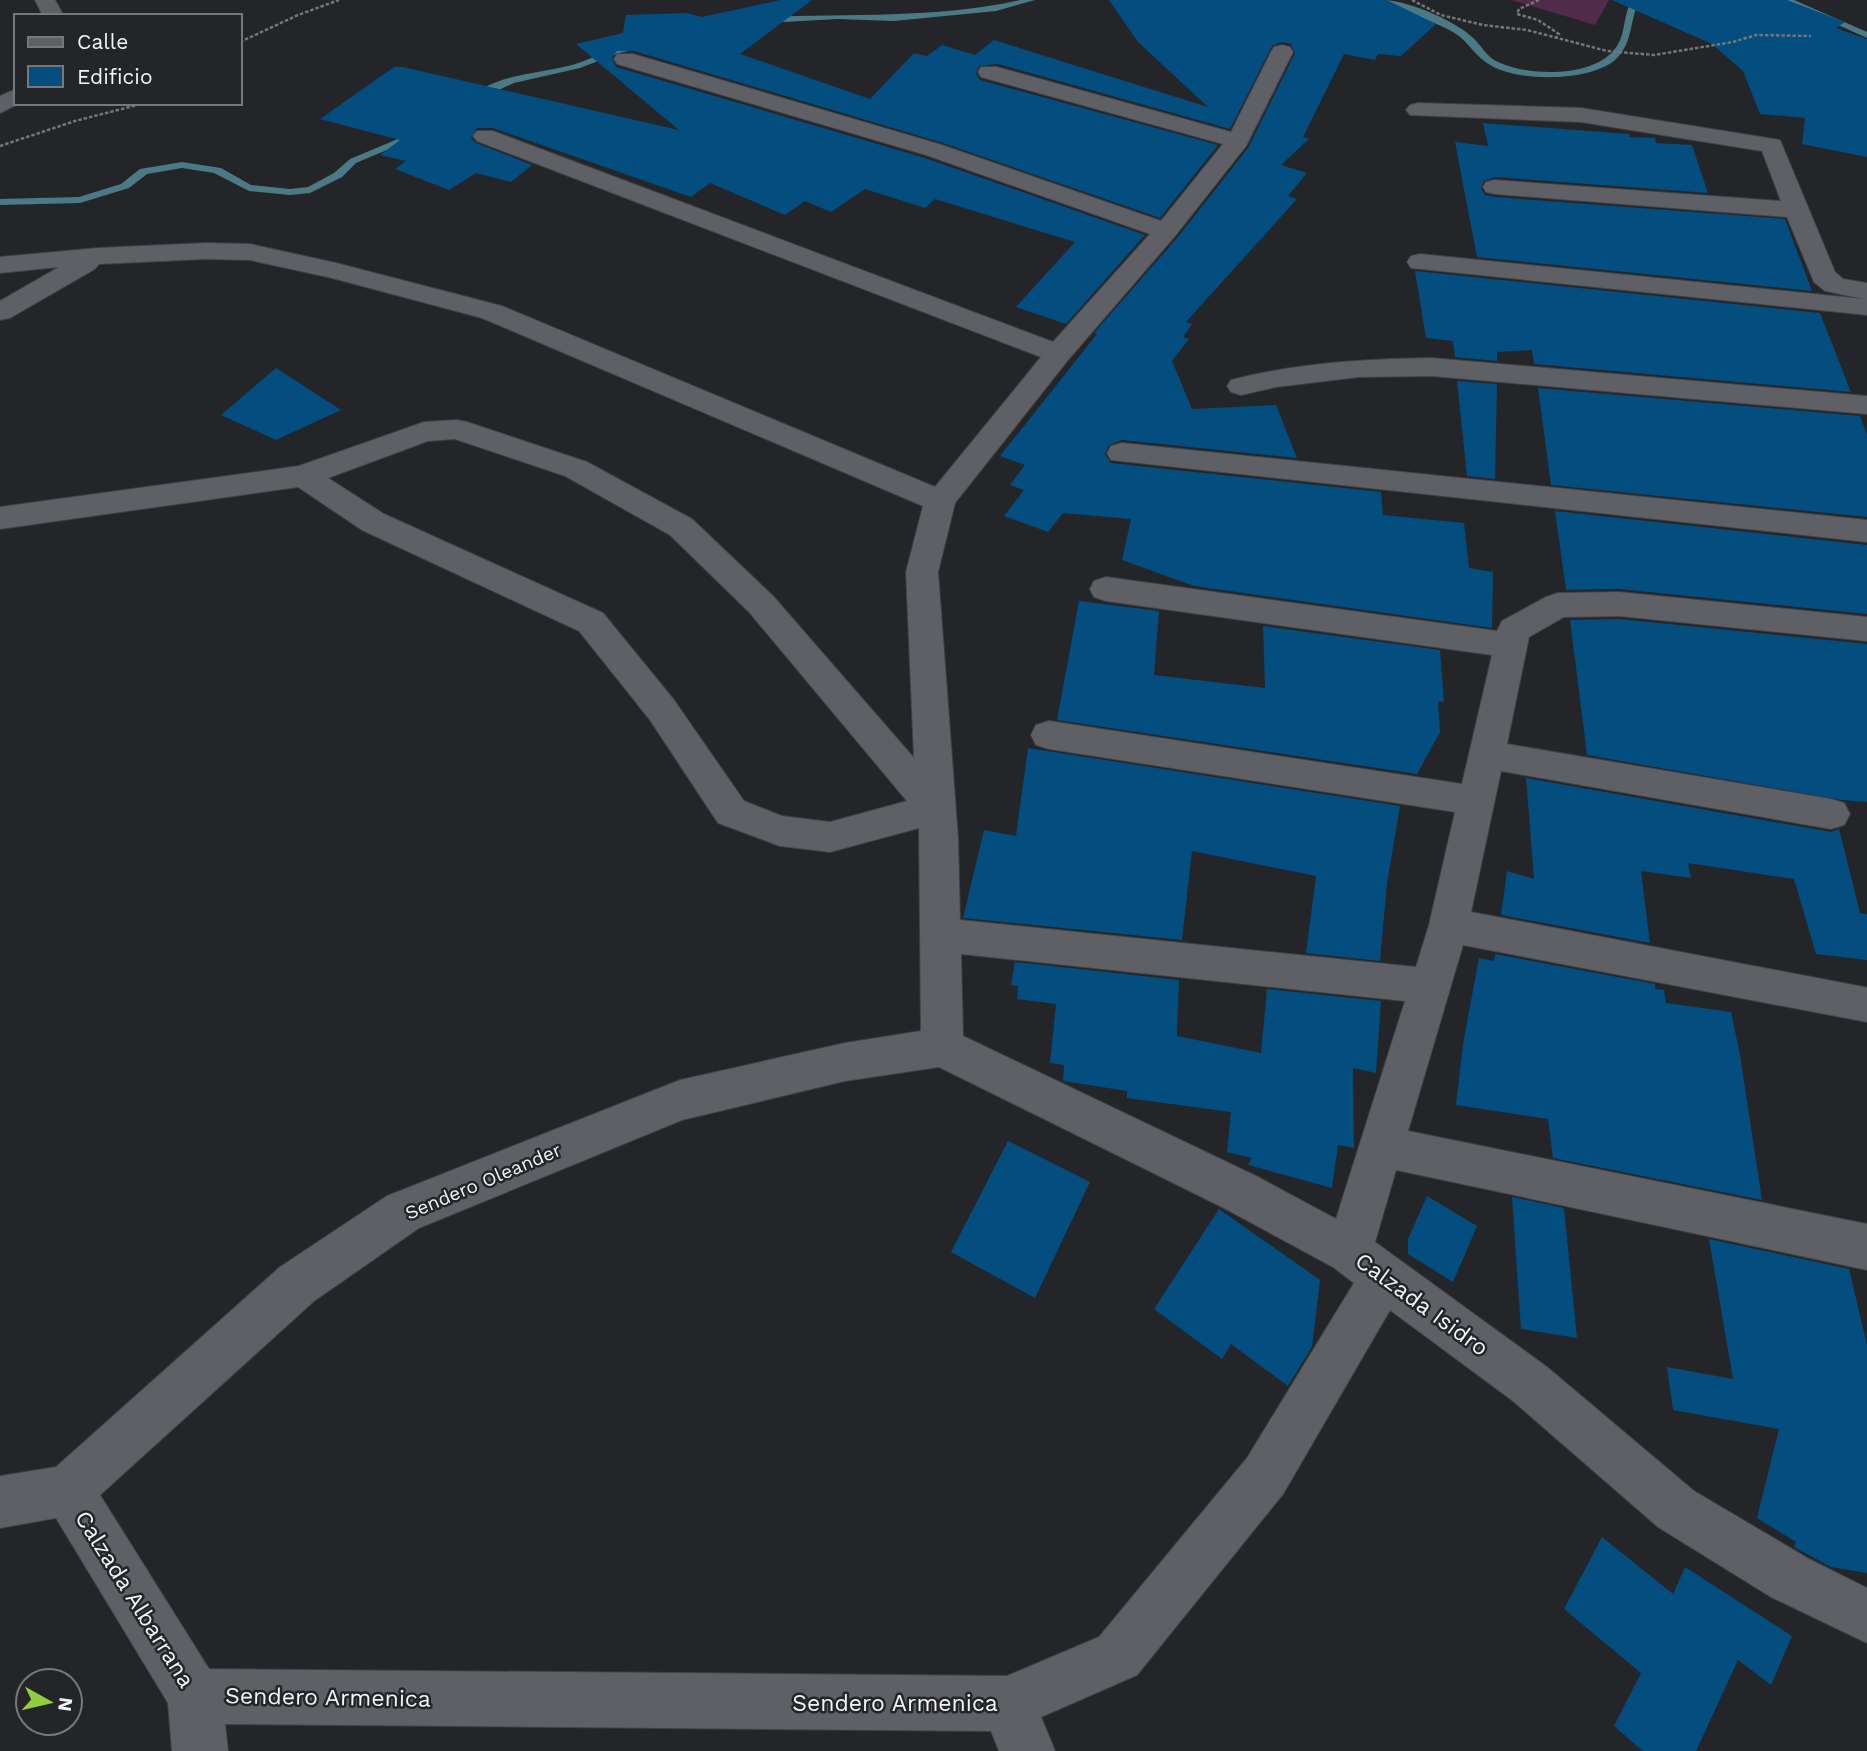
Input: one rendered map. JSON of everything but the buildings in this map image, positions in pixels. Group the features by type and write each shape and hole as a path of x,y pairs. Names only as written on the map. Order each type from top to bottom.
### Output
{"street":[{"path":"942,1047 939,838 934,808 922,572 940,501 1058,354 1166,231 1238,141 1282,52"},
{"path":"625,59 809,115 934,149 1166,231"},
{"path":"989,72 1238,141"},
{"path":"1418,110 1581,115 1772,145 1823,276 1833,285 1867,296"},
{"path":"485,136 1058,354"},
{"path":"1495,187 1797,210"},
{"path":"0,265 98,256 205,251 250,253 336,271 492,312 940,501"},
{"path":"0,312 98,256"},
{"path":"1420,262 1867,296"},
{"path":"1241,386 1276,378 1359,368 1432,367 1867,405"},
{"path":"0,518 303,476 424,432 457,429 576,469 681,527 761,604 934,808"},
{"path":"1122,453 1867,531"},
{"path":"303,476 373,522 592,622 662,710 731,812 780,831 830,837 934,808"},
{"path":"1106,589 1511,645 1514,629 1558,606 1619,604 1867,628"},
{"name":"Sendero Armenica","path":"195,1696 1018,1728 1118,1656 1265,1476 1367,1263 1380,1146 1449,925 1511,645"},
{"path":"1049,735 1478,801"},
{"path":"1488,755 1831,814"},
{"path":"1449,925 1864,1005"},
{"path":"940,934 1430,986"},
{"name":"Calzada Isidro","path":"942,1047 1240,1192 1367,1263 1530,1384 1675,1509 1790,1578 1867,1616"},
{"name":"Sendero Oleander","path":"68,1490 297,1284 403,1212 680,1100 845,1062 942,1047"},
{"path":"1380,1146 1867,1247"},
{"path":"0,1502 68,1490"},
{"name":"Calzada Albarrana","path":"68,1490 195,1696 200,1751"}],"path":[{"path":"242,42 298,15 339,0"},
{"path":"1412,0 1441,15 1527,30 1607,51 1654,55 1732,42 1756,35 1811,36"},
{"path":"1539,0 1519,9 1517,14 1538,20 1554,30 1559,34 1556,39"},
{"path":"0,146 75,121 137,105"}],"shaded area":[{"path":"1511,0 1609,0 1595,25"}],"waterway":[{"path":"765,20 837,16 894,18 996,8 1031,0"},
{"path":"1387,0 1460,32 1492,63 1546,74 1583,71 1612,58 1622,46 1636,0"},
{"path":"1787,0 1867,35"},
{"path":"474,98 498,85 577,66 616,51 639,46"},
{"path":"0,202 80,200 125,186 144,171 182,165 217,170 249,188 290,192 310,190 338,175 353,161 417,134"}]}
